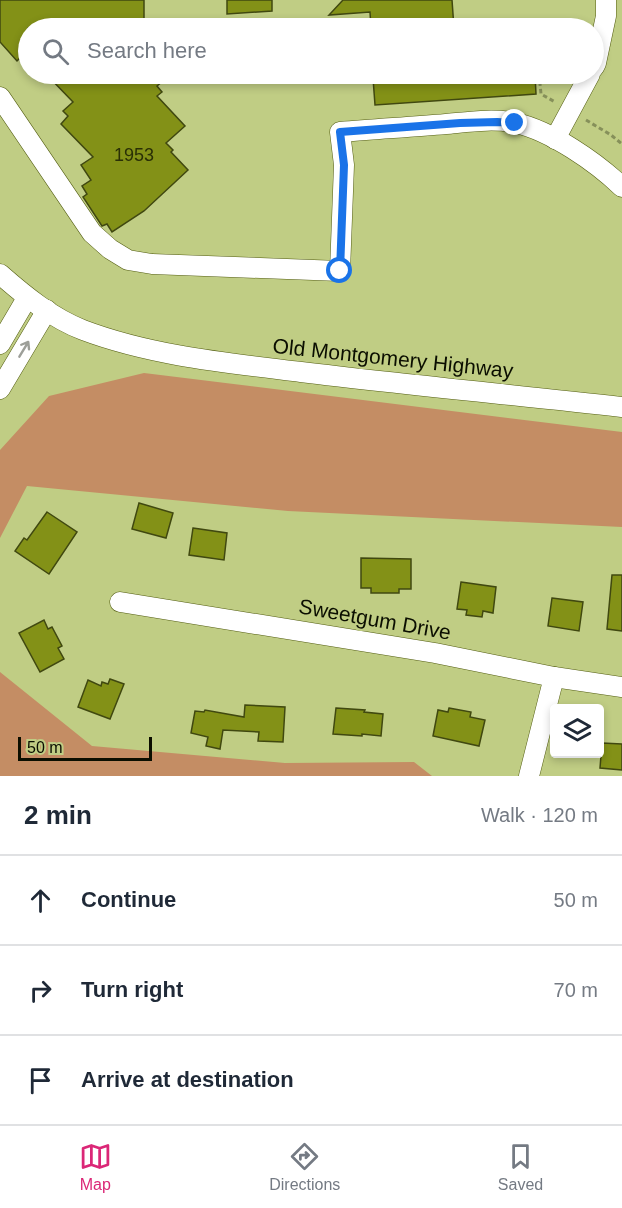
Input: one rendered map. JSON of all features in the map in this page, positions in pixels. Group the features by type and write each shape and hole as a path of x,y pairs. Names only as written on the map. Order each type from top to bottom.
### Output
{"street":[{"path":"604,24 606,0"},
{"path":"555,139 585,84"},
{"path":"0,97 92,233 110,249 128,260 152,264 340,271 344,165 340,132 497,122 515,123 539,131 571,148 622,187"},
{"name":"Old Montgomery Highway","path":"0,274 27,298 81,329 140,348 176,355 342,377 622,407"},
{"path":"0,344 27,298"},
{"path":"0,389 47,310"},
{"name":"Sweetgum Drive","path":"120,602 435,653 554,677 622,687"},
{"path":"529,776 554,677"}],"shaded area":[{"path":"144,373 622,432 622,527 288,511 27,486 0,538 0,450 49,396"},
{"path":"0,672 92,746 285,763 414,762 432,776 0,776"}],"building":[{"path":"0,0 144,0 144,18 18,18 17,61 0,42"},
{"path":"227,0 272,0 272,11 227,14"},
{"path":"343,0 452,0 453,18 370,18 370,12 329,15"},
{"path":"56,84 159,84 157,86 162,92 157,96 185,126 166,143 173,150 171,152 188,170 144,211 112,232 107,224 102,226 83,197 87,194 82,186 91,180 81,165 93,157 61,124 68,116 63,111 73,102"},
{"path":"373,84 536,84 536,94 375,105"},
{"path":"139,503 173,513 166,538 132,529"},
{"path":"47,512 77,532 49,574 15,551 24,538 27,540"},
{"path":"193,528 227,533 224,560 189,555"},
{"path":"361,558 411,559 411,589 399,589 399,593 371,593 371,588 361,588"},
{"path":"612,575 622,575 622,631 607,629"},
{"path":"461,582 496,587 493,613 483,611 482,617 466,615 467,610 457,609"},
{"path":"552,598 583,602 579,631 548,626"},
{"path":"44,620 48,629 52,627 62,646 58,648 64,659 40,672 19,633"},
{"path":"110,679 124,684 110,719 78,707 88,680 101,686 102,682 108,684"},
{"path":"245,705 285,707 283,742 258,741 259,732 223,730 220,749 206,746 208,737 191,733 195,711 204,712 205,710 244,717"},
{"path":"336,708 383,714 381,736 333,734"},
{"path":"449,708 471,712 470,717 485,720 479,746 433,736 438,710 448,712"},
{"path":"604,743 622,744 622,770 600,768 601,758 604,758"}],"route":[{"path":"340,271 344,165 340,132 460,123 515,123"}]}
